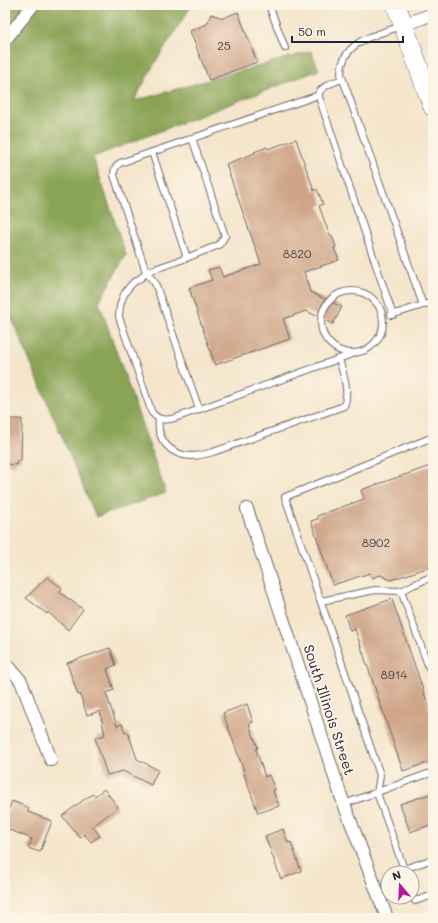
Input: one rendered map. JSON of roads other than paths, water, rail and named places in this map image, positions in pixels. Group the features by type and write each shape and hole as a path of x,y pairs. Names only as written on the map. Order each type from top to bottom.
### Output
{"main road":[{"path":"396,5 433,107"}],"street":[{"path":"5,40 32,5"},
{"path":"403,25 433,14"},
{"name":"South Illinois Street","path":"247,509 344,804 387,918"},
{"path":"5,662 21,681 51,760"}],"lane":[{"path":"269,5 285,48"},
{"path":"403,25 355,44 342,62 341,74 423,306"},
{"path":"343,79 324,87 320,90 319,95 393,314"},
{"path":"199,409 155,283 146,272 114,176 114,170 120,163 319,95"},
{"path":"192,138 225,236 219,245 146,272 145,275 133,283 125,292 120,304 119,317 152,413 159,419 168,420 354,353 364,351 373,345 380,337 383,328 383,318 380,308 374,300 365,294 355,291 345,292 335,296 328,303 323,312 321,322 322,332 327,341 335,348 344,352 354,353"},
{"path":"152,152 187,258"},
{"path":"383,318 433,302"},
{"path":"159,419 159,435 174,451 192,456 213,452 344,406 346,391 344,375 339,359"},
{"path":"402,865 377,793 380,775 285,497 433,437"},
{"path":"321,601 375,590 401,591 413,584 433,576"},
{"path":"401,591 433,679"},
{"path":"344,804 433,772"},
{"path":"418,865 433,859"},
{"path":"420,899 433,895"}]}
